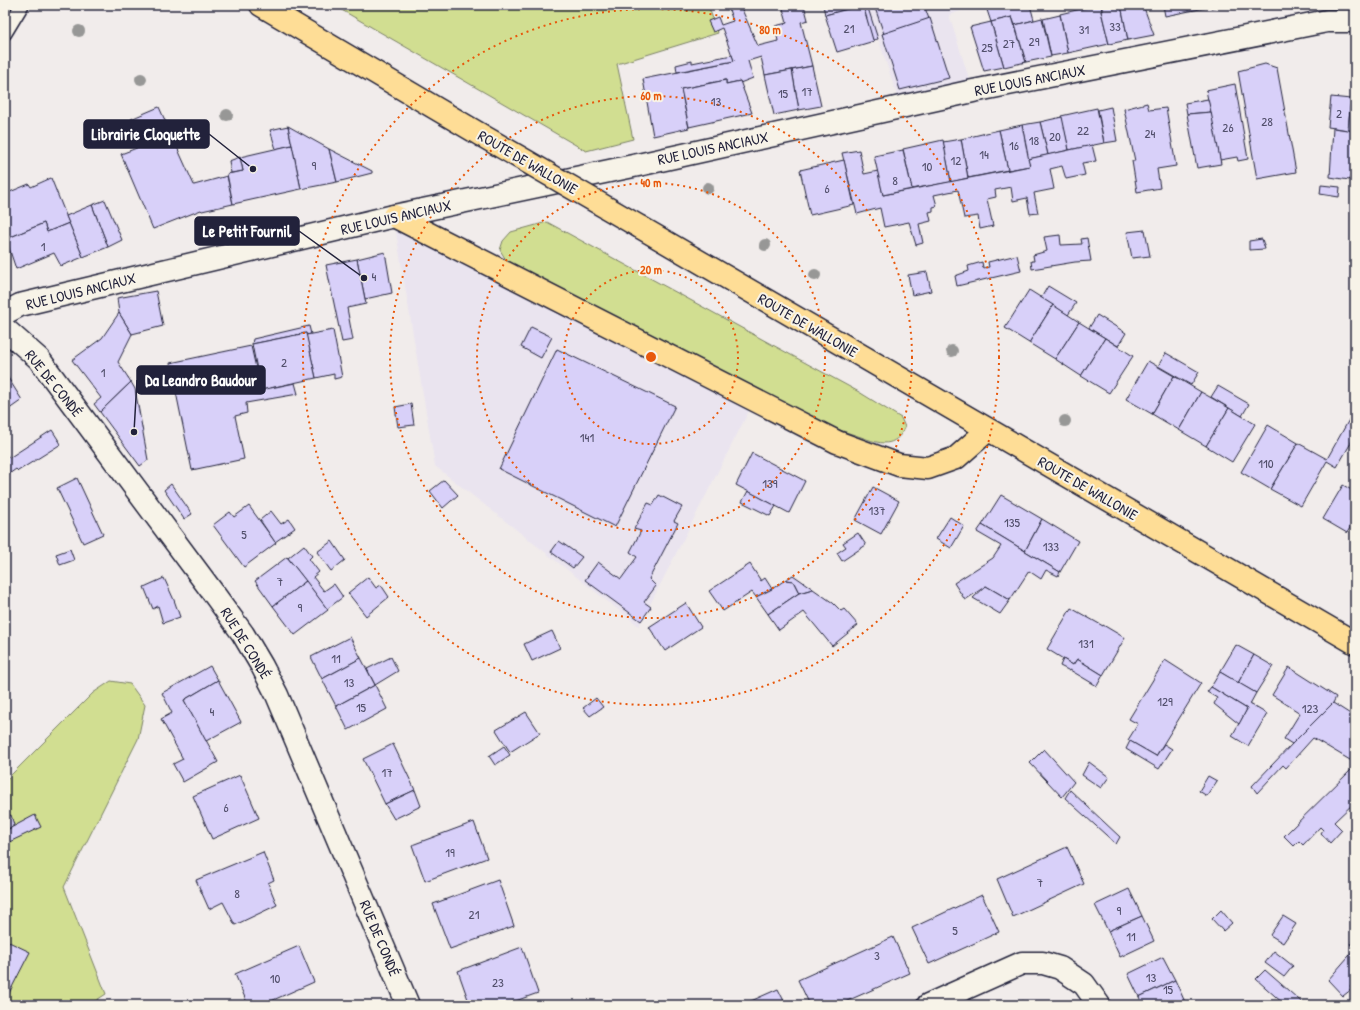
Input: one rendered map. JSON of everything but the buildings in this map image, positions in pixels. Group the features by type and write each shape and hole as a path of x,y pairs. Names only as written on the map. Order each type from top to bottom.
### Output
{"main road":[{"name":"ROUTE DE WALLONIE","path":"261,5 481,135 1355,643"},
{"path":"394,216 837,442 899,465 928,468 956,458 988,430"}],"street":[{"name":"RUE LOUIS ANCIAUX","path":"5,313 20,305 394,216 973,91 1327,21 1355,21"},
{"name":"RUE DE CONDÉ","path":"5,329 38,359 243,634 277,695 408,1005"},
{"path":"928,1005 1022,963 1042,963 1060,968 1084,984 1099,1005"}],"lane":[{"path":"5,33 22,5"}],"shaded area":[{"path":"867,5 978,5 949,15 973,91 897,108 896,92"},
{"path":"395,226 751,407 639,626 435,466"}],"green space":[{"path":"5,5 19,5 5,29"},
{"path":"333,5 708,5 718,33 617,64 633,139 586,151"},
{"path":"547,222 859,392 901,418 905,427 901,434 892,442 881,443 831,427 506,260 500,250 503,241 511,232"},
{"path":"111,681 130,684 145,705 138,739 64,887 106,994 89,1005 5,1005 5,781 93,693"}],"place":[{"name":"Librairie Cloquette","path":"253,169"},
{"name":"Le Petit Fournil","path":"364,278"},
{"name":"Da Leandro Baudour","path":"134,432"}]}
